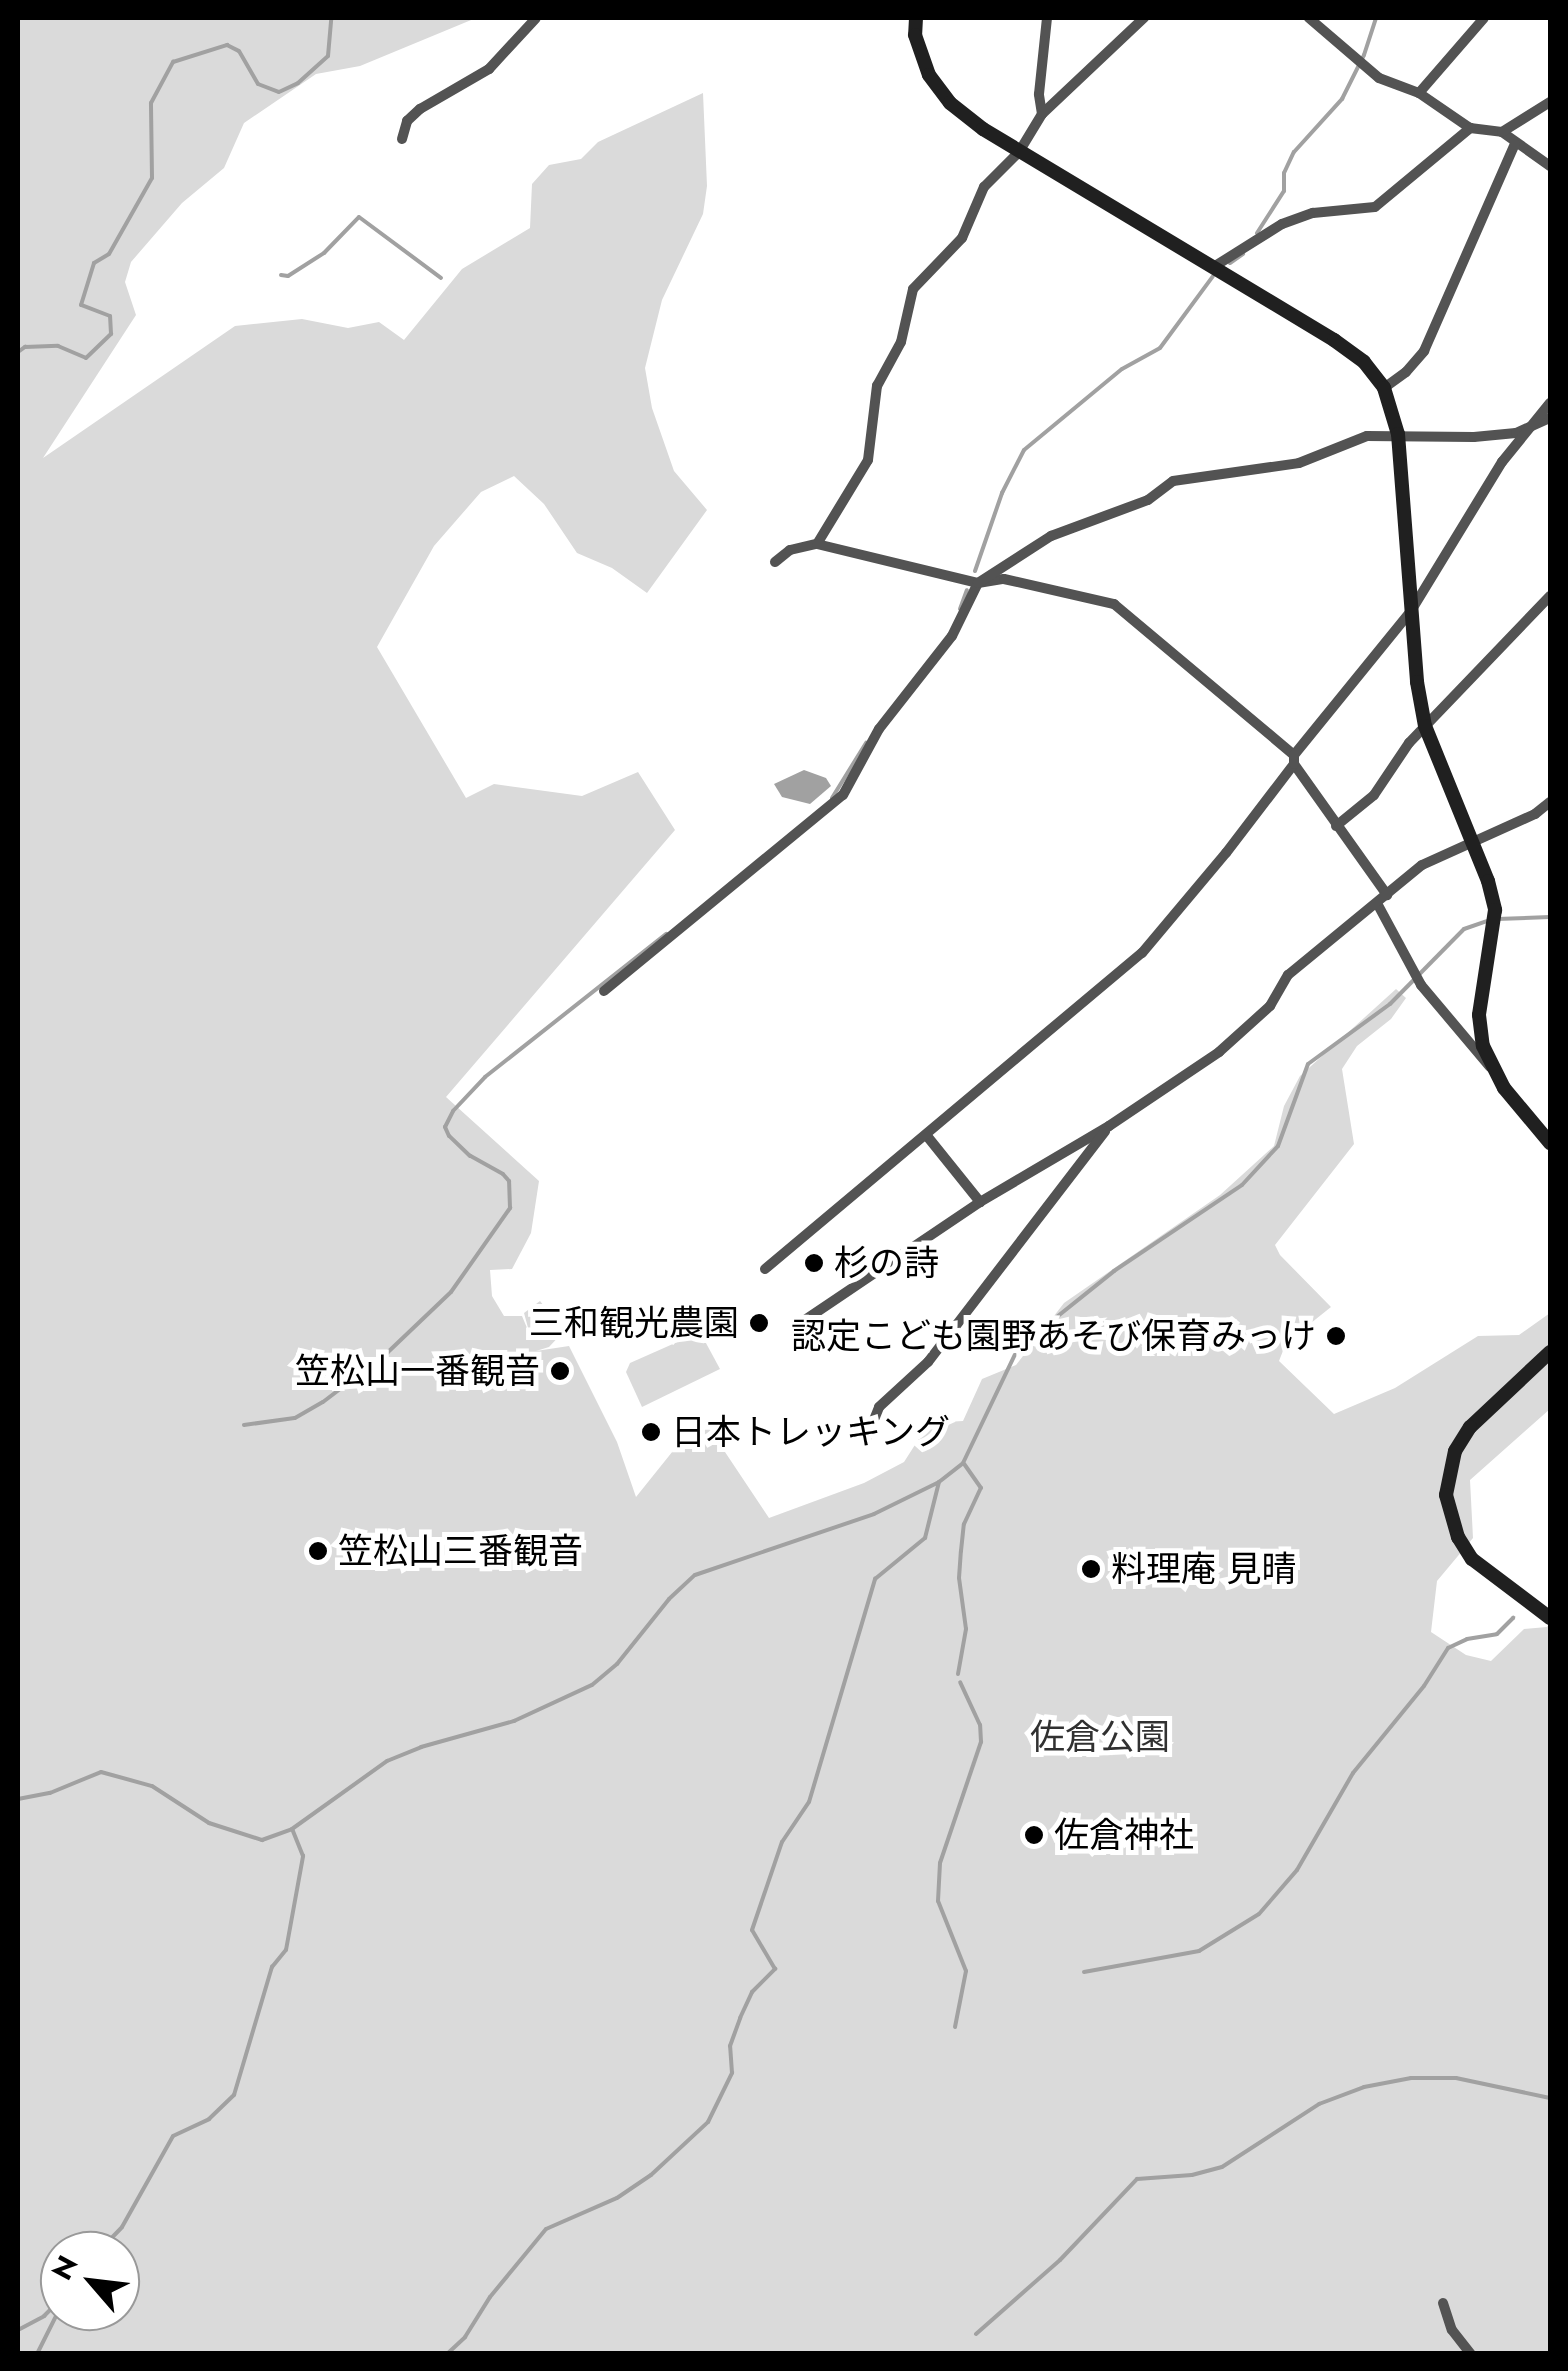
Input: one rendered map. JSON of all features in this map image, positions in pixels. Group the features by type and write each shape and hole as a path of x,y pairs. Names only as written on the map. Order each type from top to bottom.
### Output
{"street":[{"path":"402,139 408,121 489,69 536,18"},
{"path":"916,18 915,36 929,75 983,129 1334,340 1364,362 1384,388 1398,434 1411,611 1426,726 1495,910 1480,1015 1490,1068"},
{"path":"1042,114 1039,94 1047,18"},
{"path":"817,544 868,460 878,386 901,342 913,288 962,238 984,187 1019,152 1042,114 1144,18"},
{"path":"1309,18 1366,69 1420,93 1470,128 1502,132 1550,166"},
{"path":"1420,93 1484,18"},
{"path":"1502,132 1550,102"},
{"path":"1214,266 1282,224 1313,213 1374,207 1470,128"},
{"path":"1384,388 1406,372 1424,351 1515,144"},
{"path":"765,1269 1142,953 1411,611 1502,462 1550,404"},
{"path":"604,991 844,795 879,728 952,636 978,582 1050,536 1148,500 1173,481 1298,464 1367,436 1474,437 1516,433 1550,418"},
{"path":"775,562 790,550 817,544 978,582 1004,579 1114,604 1294,760 1387,895"},
{"path":"1336,826 1374,795 1426,726 1550,596"},
{"path":"802,1322 980,1202 1108,1126 1219,1052 1270,1006 1288,976 1422,865 1534,814 1550,802"},
{"path":"1378,904 1415,973 1550,1144"},
{"path":"867,1437 879,1407 928,1362 1108,1126"},
{"path":"926,1136 980,1202"},
{"path":"1550,1352 1470,1427 1455,1450 1446,1495 1458,1537 1472,1559 1550,1618"},
{"path":"1443,2303 1452,2330 1470,2354"}],"green space":[{"name":"佐倉公園","path":"18,18 476,18 360,66 316,74 244,123 224,168 182,203 131,262 125,282 136,315 43,458 235,326 302,319 348,328 379,322 404,340 462,269 530,228 532,184 549,165 581,159 598,142 703,93 707,186 703,214 662,300 645,368 652,408 674,471 707,510 647,593 612,568 577,553 544,504 514,476 481,492 434,546 377,647 466,798 494,784 582,796 638,772 675,830 446,1097 539,1181 531,1233 512,1269 490,1270 492,1296 504,1316 522,1316 530,1335 524,1313 540,1301 564,1331 549,1347 536,1351 569,1346 617,1442 636,1497 701,1416 769,1518 864,1483 904,1462 929,1423 963,1421 982,1379 1016,1365 1064,1303 1220,1195 1274,1146 1284,1106 1300,1076 1396,989 1406,998 1391,1019 1357,1046 1342,1069 1354,1144 1275,1245 1331,1307 1286,1343 1279,1361 1334,1414 1395,1388 1478,1336 1519,1335 1550,1313 1550,1409 1470,1480 1473,1538 1437,1581 1431,1632 1466,1655 1491,1661 1524,1629 1547,1627 1550,1622 1550,2353 18,2353"},
{"path":"700,1332 720,1369 642,1407 626,1372 630,1363"}],"shaded area":[{"path":"804,770 826,778 831,786 810,804 782,797 774,784"}],"waterway":[{"path":"18,352 25,347 58,346 86,358 111,334 110,316 81,305 94,263 109,254 152,178 151,103 173,62 227,45 239,51 258,84 279,92 298,83 328,56 331,18"},
{"path":"1257,233 1284,191 1284,173 1294,152 1342,99 1364,55 1376,18"},
{"path":"281,275 288,276 324,253 359,217 441,278"},
{"path":"1230,263 1243,254"},
{"path":"975,571 1002,493 1024,450 1122,369 1160,348 1213,276"},
{"path":"960,609 967,590"},
{"path":"832,798 866,743"},
{"path":"1497,919 1550,917"},
{"path":"18,1799 50,1793 101,1772 152,1786 209,1823 262,1840 292,1829 387,1761 421,1747 514,1721 592,1685 617,1664 669,1599 695,1575 874,1514 939,1482 963,1463 1018,1348 1114,1271 1242,1185 1278,1146 1308,1064 1390,1004 1464,929 1487,921"},
{"path":"244,1425 295,1418 323,1402 387,1353 451,1292 510,1208 509,1181 470,1156 449,1136 445,1127 453,1111 485,1077 666,934"},
{"path":"958,1674 966,1629 959,1578 964,1524 981,1488 964,1464"},
{"path":"447,2354 465,2337 490,2297 546,2229 617,2198 651,2175 708,2122 732,2073 730,2046 740,2018 752,1992 775,1969 752,1930 782,1842 809,1802 875,1579 925,1538 939,1482"},
{"path":"1084,1972 1199,1951 1259,1914 1297,1870 1353,1773 1424,1686 1448,1648 1467,1639 1497,1634 1513,1618"},
{"path":"955,2027 966,1971 938,1901 940,1863 981,1742 980,1725 960,1682"},
{"path":"118,2231 173,2136 209,2119 234,2095 272,1967 286,1950 303,1856 292,1829"},
{"path":"976,2334 1060,2260 1137,2179 1192,2175 1222,2167 1319,2104 1364,2087 1411,2078 1456,2078 1550,2098"},
{"path":"18,2330 40,2318"},
{"path":"37,2354 48,2331"}],"place":[{"name":"杉の詩","path":"814,1263"},
{"name":"三和観光農園","path":"759,1323"},
{"name":"認定こども園野あそび保育みっけ","path":"1336,1336"},
{"name":"笠松山一番観音","path":"560,1371"},
{"name":"日本トレッキング","path":"651,1432"},
{"name":"笠松山三番観音","path":"318,1551"},
{"name":"料理庵 見晴","path":"1091,1569"},
{"name":"佐倉神社","path":"1034,1835"}]}
